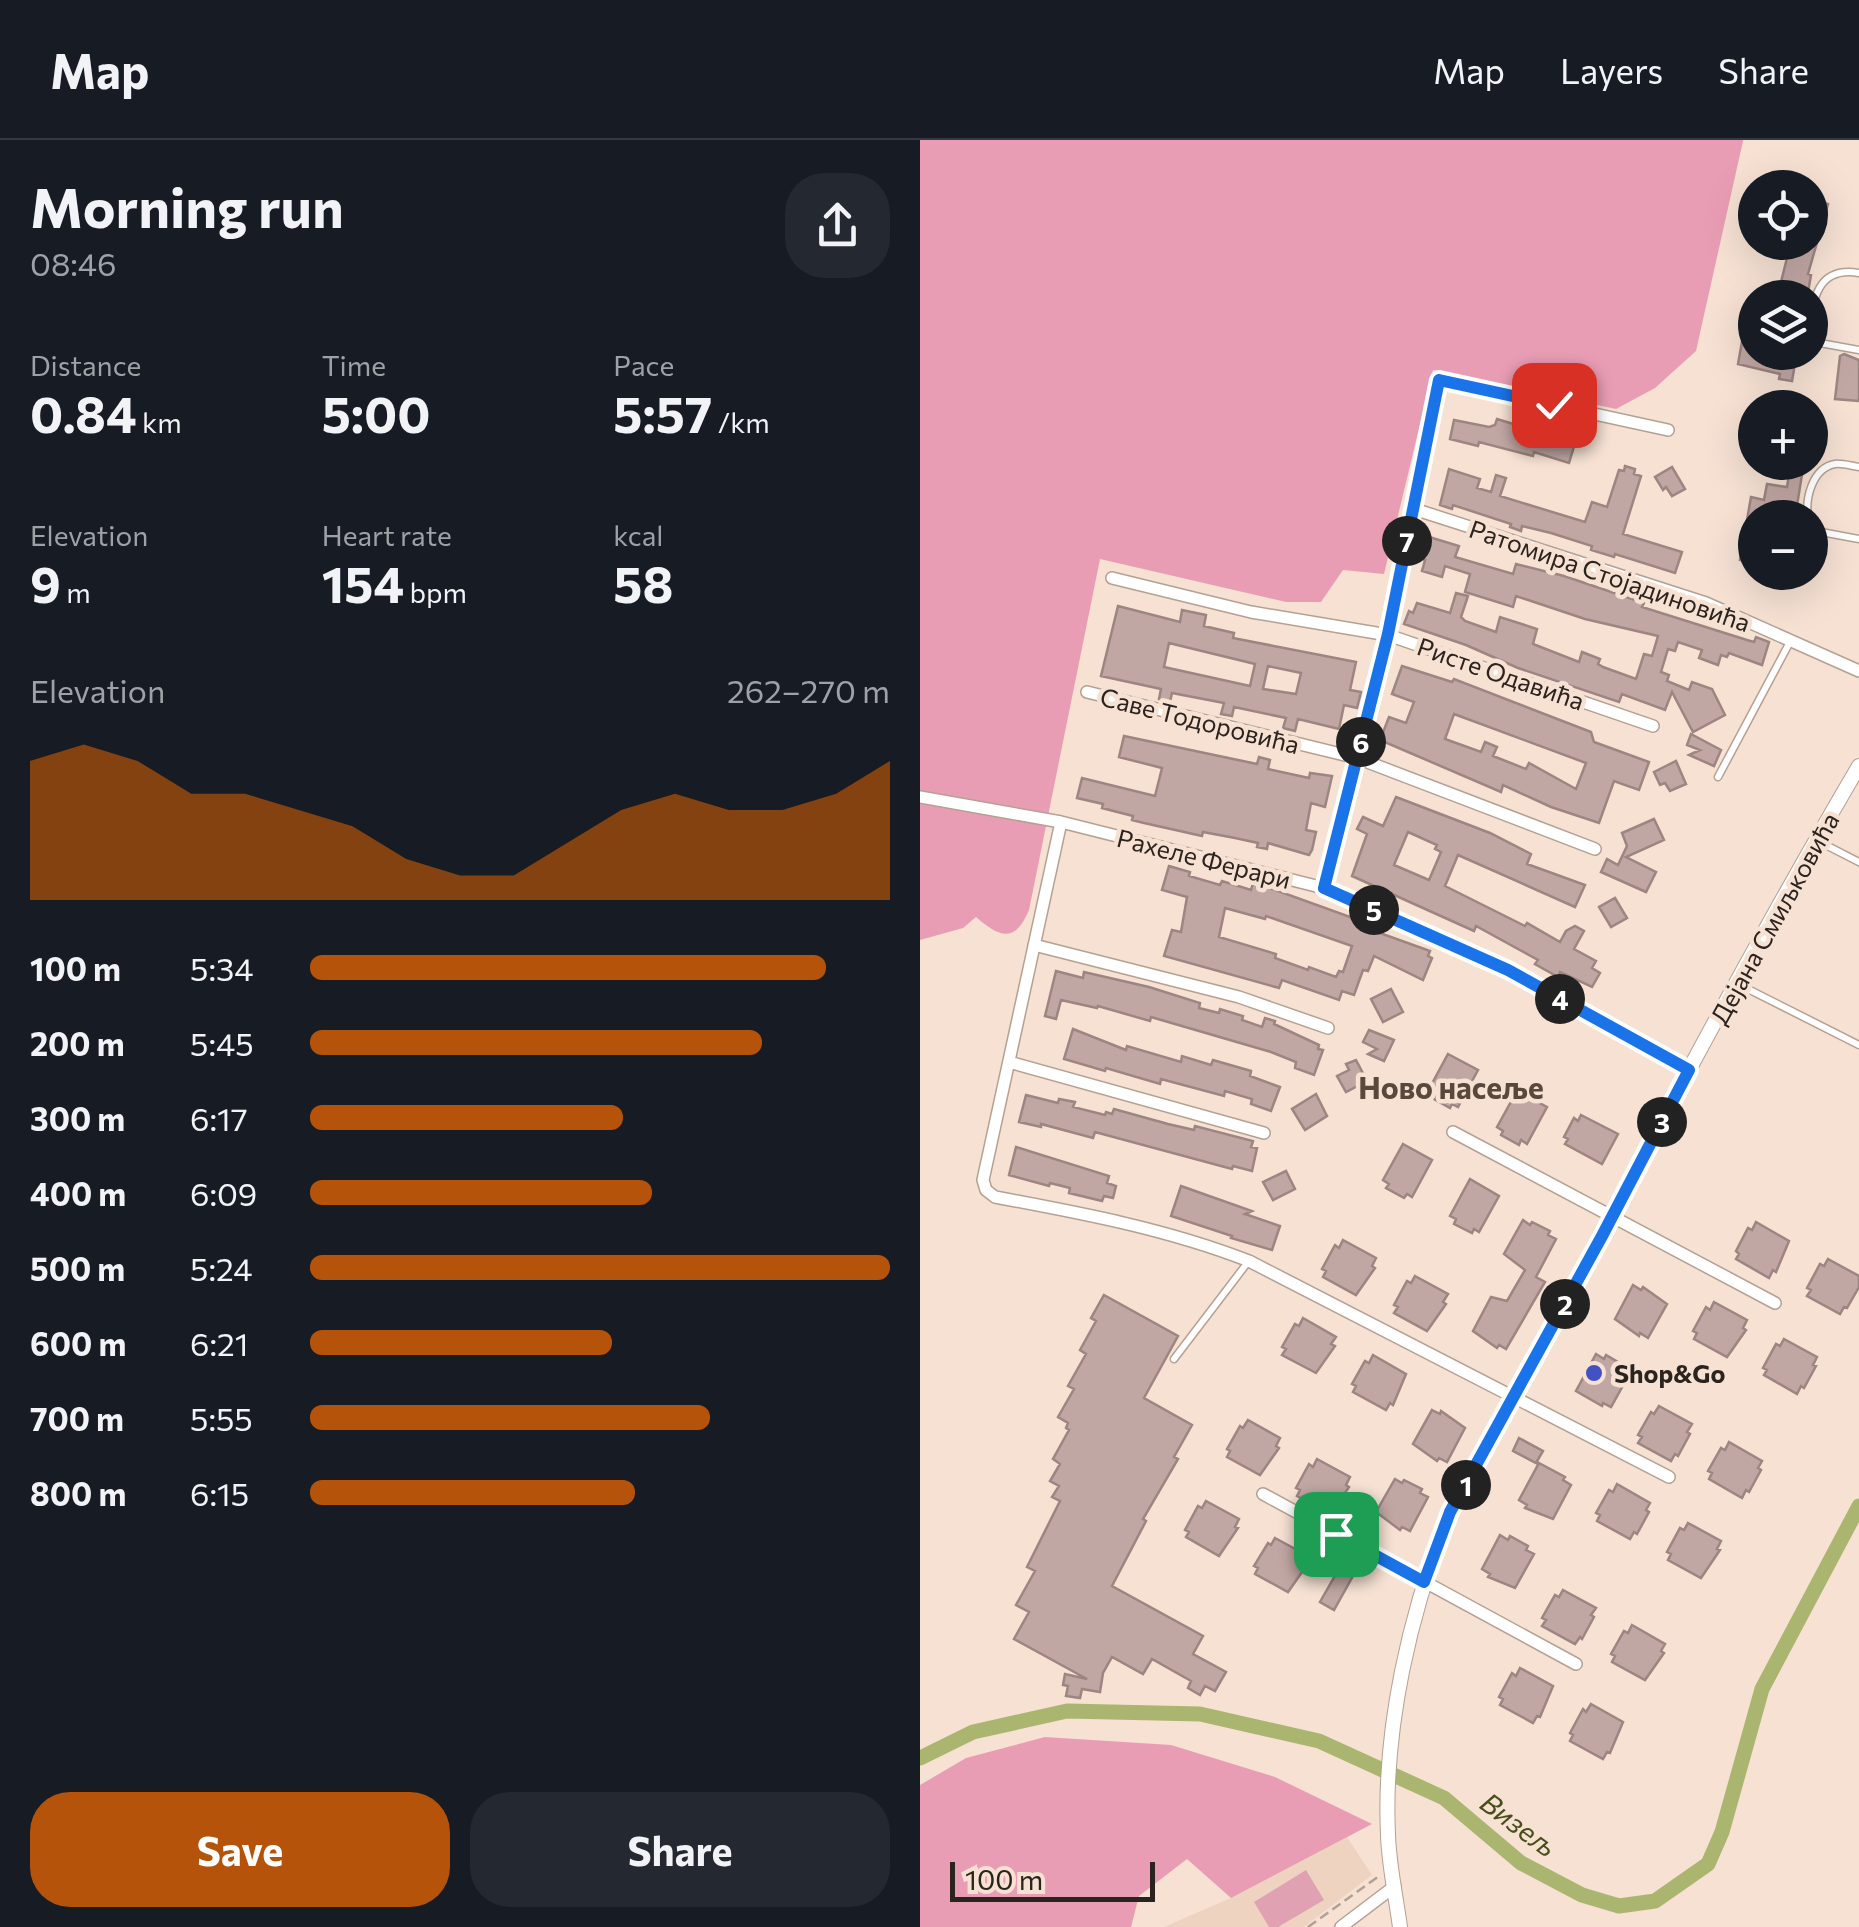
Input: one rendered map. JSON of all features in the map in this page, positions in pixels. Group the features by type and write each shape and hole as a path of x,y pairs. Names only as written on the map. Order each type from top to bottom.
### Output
{"street":[{"path":"1324,888 1388,634 1439,380 1668,430"},
{"name":"Ратомира Стојадиновића","path":"1414,509 1706,603 1859,672"},
{"name":"Ристе Одавића","path":"1112,578 1251,612 1388,634 1653,726"},
{"name":"Саве Тодоровића","path":"1087,692 1357,758 1596,849"},
{"name":"Дејана Смиљковића","path":"1400,1927 1388,1836 1391,1733 1424,1582 1450,1512 1859,766"},
{"name":"Рахеле Ферари","path":"920,798 1061,822 1324,888 1508,970 1689,1070"},
{"path":"1061,822 983,1180 986,1190 995,1197 1203,1242 1249,1261 1670,1476"},
{"path":"1034,945 1238,997 1328,1028"},
{"path":"1010,1062 1264,1133"},
{"path":"1453,1132 1776,1303"},
{"path":"1263,1494 1576,1664"},
{"path":"1342,1927 1395,1886"}],"lane":[{"path":"1859,272 1841,270 1822,282 1811,321 1811,334 1820,343 1859,350"},
{"path":"1808,500 1813,480 1822,470 1835,464 1859,468"},
{"path":"1828,533 1859,539"},
{"path":"1718,777 1792,639"},
{"path":"1816,840 1859,862"},
{"path":"1737,983 1859,1045"},
{"path":"1174,1359 1249,1261"}],"path":[{"path":"1308,1927 1392,1867"}],"shaded area":[{"path":"920,140 1743,141 1696,351 1655,388 1616,409 1433,370 1384,574 1343,570 1321,602 1286,602 1100,559 1024,921 1006,934 976,917 963,928 920,940"},
{"path":"1045,1737 1171,1745 1275,1777 1372,1824 1231,1898 1187,1859 1139,1896 1131,1927 920,1927 920,1785 966,1758"},
{"path":"1347,1837 1372,1875 1304,1927 1164,1927 1231,1898"},
{"path":"1306,1870 1324,1900 1278,1927 1269,1927 1254,1902"}],"building":[{"path":"1786,260 1812,260 1810,280 1782,280"},
{"path":"1840,356 1859,360 1859,401 1835,399"},
{"path":"1763,370 1794,370 1792,381 1779,379 1780,374"},
{"path":"1497,419 1575,443 1569,463 1534,452 1533,456 1450,439 1454,420 1489,427"},
{"path":"1625,466 1641,476 1623,534 1682,552 1675,573 1591,550 1592,546 1551,533 1522,526 1521,531 1453,505 1452,509 1440,505 1449,469 1480,479 1477,488 1491,492 1496,475 1506,478 1500,496 1585,522 1592,502 1607,507 1619,470 1624,471"},
{"path":"1672,467 1685,489 1672,496 1655,477"},
{"path":"1788,480 1801,480 1798,500 1764,500 1767,484 1787,487"},
{"path":"1426,536 1459,546 1455,557 1513,574 1516,564 1564,576 1644,603 1642,607 1754,642 1756,637 1769,642 1762,665 1729,653 1727,657 1721,655 1718,665 1699,658 1702,650 1678,642 1675,651 1668,649 1661,672 1669,675 1667,681 1689,690 1692,682 1712,689 1725,715 1693,732 1672,692 1665,710 1622,694 1619,702 1518,668 1404,624 1409,611 1413,613 1417,603 1450,613 1456,593 1468,596 1461,617 1465,621 1496,632 1500,617 1537,629 1533,644 1579,662 1582,652 1600,659 1598,664 1603,667 1636,679 1644,654 1652,656 1658,636 1585,619 1516,596 1513,607 1465,592 1470,574 1445,566 1442,577 1422,571 1425,560 1419,558"},
{"path":"1118,606 1180,622 1182,610 1206,615 1204,626 1234,633 1233,638 1356,662 1350,690 1361,692 1357,708 1344,705 1339,729 1298,719 1295,731 1283,728 1286,718 1234,707 1232,716 1221,714 1224,703 1172,693 1170,702 1159,699 1161,689 1101,676","holes":["1169,643 1255,664 1250,686 1164,667","1268,666 1301,673 1296,694 1263,689"]},
{"path":"1402,666 1452,682 1454,679 1591,732 1594,742 1649,762 1639,790 1614,781 1599,823 1503,785 1501,792 1380,740 1389,717 1406,723 1414,702 1392,694","holes":["1454,714 1586,763 1576,789 1529,763 1526,769 1493,756 1497,747 1485,742 1481,752 1445,739"]},
{"path":"1691,734 1721,750 1714,766 1689,755 1700,750 1687,745"},
{"path":"1124,736 1257,764 1259,757 1270,760 1268,769 1309,778 1310,773 1332,776 1325,807 1311,803 1306,830 1316,832 1309,855 1268,843 1267,849 1235,838 1203,832 1202,836 1144,823 1102,808 1103,804 1077,798 1082,778 1155,796 1162,768 1119,757"},
{"path":"1676,761 1686,784 1670,791 1665,783 1660,785 1654,772"},
{"path":"1396,797 1490,833 1531,854 1527,864 1585,885 1575,907 1458,855 1445,886 1560,942 1566,931 1575,926 1584,931 1574,949 1596,961 1592,968 1600,973 1592,987 1560,972 1558,977 1535,964 1538,960 1476,926 1474,931 1352,876 1367,834 1357,829 1363,817 1383,826","holes":["1408,832 1437,845 1435,849 1441,852 1429,880 1394,865"]},
{"path":"1654,819 1664,840 1626,857 1656,872 1646,892 1601,872 1607,859 1618,865 1627,846 1622,833"},
{"path":"1169,866 1220,885 1222,881 1251,890 1253,883 1378,927 1377,932 1430,951 1428,956 1432,958 1423,980 1374,956 1368,971 1363,970 1354,995 1342,991 1339,1000 1282,980 1279,988 1164,956 1172,930 1181,932 1187,897 1162,890","holes":["1225,908 1265,919 1266,916 1352,946 1343,972 1339,971 1336,977 1309,967 1308,970 1275,958 1276,954 1219,937"]},
{"path":"1615,898 1627,918 1611,927 1599,907"},
{"path":"1056,971 1083,978 1084,972 1149,987 1200,1003 1199,1008 1243,1016 1242,1020 1262,1027 1265,1018 1323,1050 1314,1075 1271,1052 1151,1017 1150,1021 1061,1000 1056,1019 1045,1016"},
{"path":"1391,989 1403,1012 1383,1022 1371,999"},
{"path":"1073,1029 1126,1050 1127,1046 1181,1062 1182,1056 1211,1065 1213,1060 1251,1071 1250,1076 1280,1087 1271,1111 1251,1104 1252,1099 1225,1091 1224,1096 1161,1079 1160,1084 1106,1068 1105,1071 1064,1059"},
{"path":"1369,1030 1394,1040 1384,1061 1368,1054 1377,1049 1363,1042"},
{"path":"1448,1054 1478,1070 1458,1107 1452,1104 1450,1108 1432,1098 1434,1094 1428,1091"},
{"path":"1356,1060 1367,1081 1346,1092 1337,1076 1349,1070 1346,1064"},
{"path":"1517,1091 1547,1107 1527,1144 1521,1140 1519,1145 1501,1135 1503,1131 1497,1127"},
{"path":"1316,1094 1327,1116 1305,1130 1292,1109"},
{"path":"1026,1095 1058,1103 1059,1099 1075,1102 1073,1107 1105,1115 1112,1114 1114,1109 1253,1141 1251,1147 1257,1148 1252,1171 1095,1132 1093,1138 1019,1122"},
{"path":"1581,1115 1618,1134 1602,1164 1565,1144 1568,1139 1564,1137 1574,1118 1578,1121"},
{"path":"1403,1144 1432,1160 1412,1197 1407,1194 1404,1198 1386,1188 1389,1184 1383,1180"},
{"path":"1016,1147 1109,1176 1107,1183 1116,1186 1113,1198 1104,1196 1102,1201 1069,1193 1070,1188 1009,1175"},
{"path":"1286,1171 1295,1189 1273,1200 1263,1182"},
{"path":"1470,1179 1499,1196 1479,1232 1474,1229 1472,1233 1454,1224 1456,1219 1450,1216"},
{"path":"1181,1186 1252,1211 1245,1214 1280,1226 1272,1250 1171,1216"},
{"path":"1523,1220 1550,1231 1548,1235 1556,1239 1536,1277 1545,1282 1506,1349 1499,1345 1497,1348 1473,1331 1491,1297 1507,1301 1525,1270 1504,1254"},
{"path":"1756,1222 1789,1241 1776,1272 1773,1270 1769,1278 1736,1259 1748,1228 1752,1230"},
{"path":"1343,1240 1376,1258 1372,1266 1375,1268 1356,1295 1323,1277 1326,1271 1322,1269 1335,1245 1339,1248"},
{"path":"1828,1259 1859,1276 1859,1287 1840,1314 1807,1296 1811,1290 1807,1288 1820,1264 1824,1266"},
{"path":"1415,1276 1448,1294 1443,1302 1446,1304 1427,1331 1394,1313 1398,1307 1394,1305 1407,1281 1411,1283"},
{"path":"1633,1285 1641,1290 1643,1287 1667,1304 1648,1338 1615,1319"},
{"path":"1104,1295 1178,1336 1144,1398 1192,1425 1112,1586 1203,1636 1193,1654 1226,1672 1215,1691 1205,1686 1200,1695 1188,1688 1191,1681 1152,1659 1143,1674 1112,1657 1103,1673 1100,1692 1082,1689 1080,1698 1066,1696 1065,1674 1087,1679 1014,1639 1029,1612 1016,1605 1035,1571 1027,1567 1060,1501 1052,1497 1059,1486 1050,1481 1060,1464 1053,1459 1069,1430 1068,1423 1058,1417 1074,1389 1068,1386 1086,1354 1080,1350 1096,1321 1091,1318"},
{"path":"1714,1302 1747,1320 1743,1328 1746,1330 1727,1357 1694,1339 1697,1333 1693,1331 1706,1307 1710,1310"},
{"path":"1303,1318 1336,1337 1331,1344 1335,1346 1316,1373 1282,1355 1286,1349 1282,1347 1295,1324 1299,1326"},
{"path":"1784,1339 1817,1357 1813,1365 1816,1366 1797,1394 1764,1375 1767,1370 1763,1368 1776,1344 1780,1346"},
{"path":"1596,1354 1604,1359 1606,1355 1630,1373 1611,1407 1576,1391"},
{"path":"1373,1355 1406,1374 1393,1405 1390,1403 1386,1410 1353,1392 1356,1386 1352,1384"},
{"path":"1659,1406 1692,1424 1678,1456 1675,1454 1671,1461 1638,1443 1642,1437 1638,1435 1651,1412 1654,1414"},
{"path":"1432,1410 1440,1414 1441,1411 1465,1428 1447,1462 1439,1458 1437,1461 1413,1444"},
{"path":"1248,1420 1280,1438 1276,1446 1279,1448 1260,1475 1227,1457 1227,1449 1240,1426 1243,1428"},
{"path":"1519,1438 1543,1451 1536,1463 1513,1451"},
{"path":"1729,1442 1762,1461 1758,1468 1761,1470 1742,1498 1709,1479 1712,1473 1708,1471"},
{"path":"1317,1459 1350,1477 1346,1485 1349,1487 1330,1514 1297,1496 1300,1490 1296,1488 1309,1464 1313,1467"},
{"path":"1539,1463 1565,1477 1563,1480 1571,1485 1553,1519 1525,1508 1527,1505 1519,1500"},
{"path":"1395,1479 1422,1489 1420,1493 1428,1497 1410,1531 1402,1527 1400,1530 1376,1512"},
{"path":"1617,1484 1650,1503 1637,1534 1634,1532 1630,1539 1597,1521 1600,1515 1596,1513"},
{"path":"1206,1501 1239,1519 1235,1527 1238,1528 1219,1556 1186,1537 1189,1532 1185,1530 1198,1506 1202,1508"},
{"path":"1688,1523 1721,1541 1717,1549 1720,1550 1701,1578 1668,1560 1671,1554 1667,1552 1680,1528 1684,1530"},
{"path":"1500,1535 1528,1546 1526,1550 1534,1554 1515,1588 1488,1577 1490,1574 1482,1569"},
{"path":"1275,1538 1308,1556 1304,1563 1307,1565 1288,1592 1255,1574 1258,1568 1254,1566"},
{"path":"1340,1567 1354,1574 1334,1610 1320,1602"},
{"path":"1563,1590 1596,1608 1582,1639 1575,1644 1542,1626 1546,1620 1542,1618 1555,1595 1559,1597"},
{"path":"1632,1625 1665,1644 1661,1651 1664,1653 1645,1680 1612,1662 1615,1656 1611,1654"},
{"path":"1520,1668 1553,1686 1540,1717 1533,1723 1500,1705 1503,1699 1499,1697 1512,1673 1516,1676"},
{"path":"1591,1704 1623,1722 1610,1753 1603,1759 1570,1741 1570,1733 1583,1709 1586,1712"}],"waterway":[{"name":"Визељ","path":"920,1758 973,1732 1067,1711 1200,1714 1319,1741 1444,1798 1521,1863 1582,1895 1619,1906 1655,1901 1708,1864 1722,1832 1762,1689 1859,1506"}],"place":[{"name":"Shop&Go","path":"1594,1373"}],"district":[{"name":"Ново насеље","path":"1451,1086"}],"route":[{"path":"1336,1534 1424,1582 1450,1512 1689,1070 1508,970 1324,888 1388,634 1439,380 1554,405"}]}
